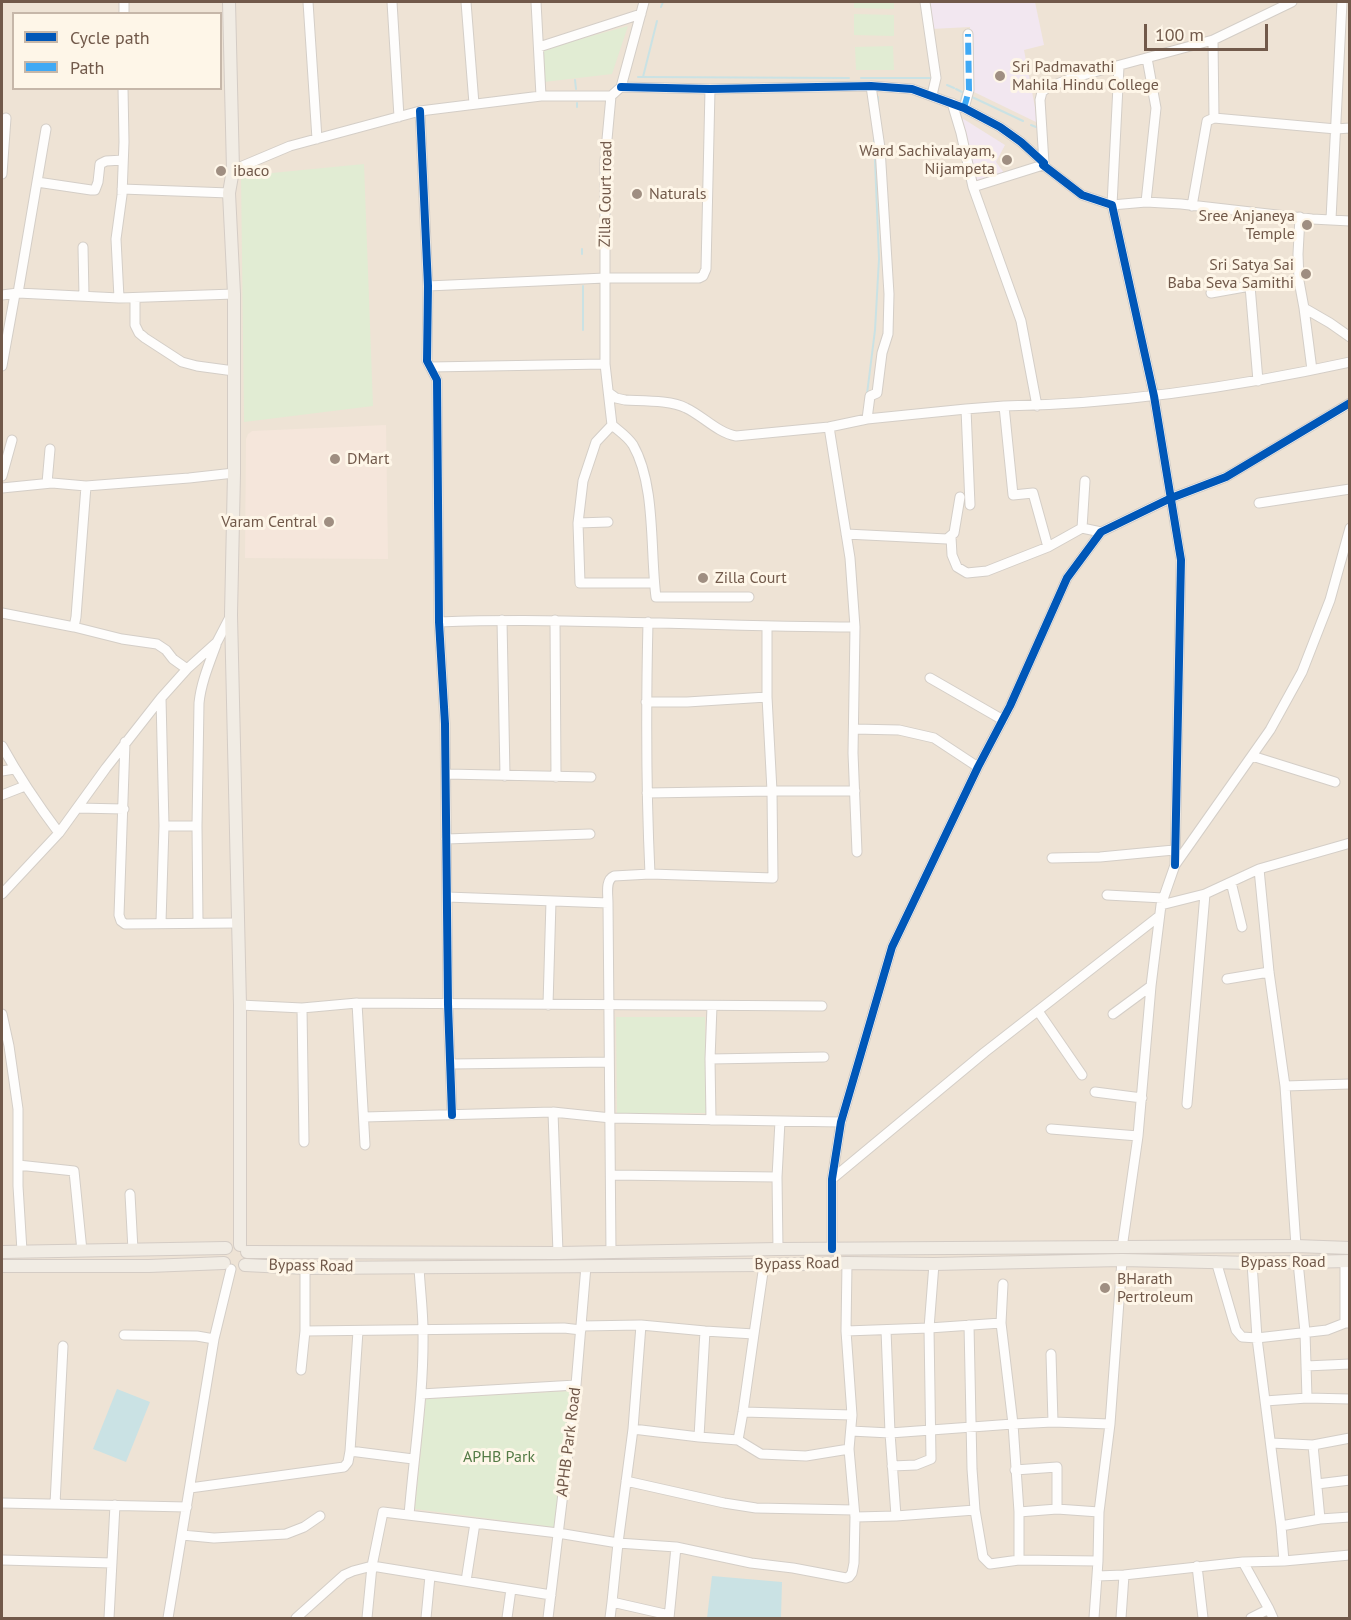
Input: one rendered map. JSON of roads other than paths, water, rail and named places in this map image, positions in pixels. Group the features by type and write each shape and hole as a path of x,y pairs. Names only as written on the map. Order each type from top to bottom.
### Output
{"main road":[{"path":"2,1266 227,1266 238,1269 245,1265 248,1258 243,1248 231,615 234,294 230,193 233,170 229,2"},
{"path":"2,1252 226,1248 232,1245 243,1248"},
{"name":"Bypass Road","path":"245,1265 304,1268 934,1264 1296,1246 1350,1248"},
{"path":"226,1248 223,1255 227,1266"},
{"name":"Bypass Road","path":"243,1248 558,1253 832,1249 1122,1254 1252,1263 1347,1261"}],"street":[{"path":"308,2 317,139"},
{"path":"381,2 393,2 399,117"},
{"path":"466,2 474,104"},
{"path":"536,2 541,96"},
{"path":"233,170 290,146 420,111 541,96 611,96 621,87 644,2"},
{"path":"925,2 936,78 932,95"},
{"path":"1044,164 1040,100 1042,92 1047,88 1072,78 1213,40 1292,2"},
{"path":"1331,219 1342,2"},
{"path":"539,47 641,14"},
{"path":"964,108 969,90 968,34"},
{"path":"1213,40 1214,118"},
{"path":"1146,202 1156,108 1147,58"},
{"path":"1119,66 1112,205 1154,396 1181,561 1175,865"},
{"path":"621,87 710,89 871,86 912,89 964,108 1000,127 1082,195 1112,205 1146,202 1350,221"},
{"path":"867,419 870,396 877,393 882,353 888,334 889,294 880,148 871,86"},
{"path":"428,286 605,278 699,278 705,273 710,89"},
{"path":"119,298 116,239 122,189 123,90"},
{"name":"Zilla Court road","path":"611,96 605,161 605,364 612,425"},
{"path":"952,103 973,188 1021,321 1037,406"},
{"path":"420,111 428,286 427,361 438,380 439,622 446,774 448,1004 452,1115"},
{"path":"2,174 6,118"},
{"path":"1192,206 1207,121 1214,118 1336,129 1350,128"},
{"path":"2,366 46,129"},
{"path":"37,182 95,190 100,164 106,161 123,160"},
{"path":"973,188 1044,164"},
{"path":"122,189 230,193"},
{"path":"1300,217 1299,281 1312,370"},
{"path":"83,247 84,296"},
{"path":"1211,293 1299,281"},
{"path":"1250,286 1258,381"},
{"path":"2,294 119,298 234,294"},
{"path":"135,298 135,325 145,338 182,362 234,371"},
{"path":"1304,308 1350,337"},
{"path":"609,393 625,400 677,404 686,407 726,434 736,436 829,427 867,419 966,409 1037,406 1154,396 1258,381 1350,362"},
{"path":"430,367 605,364"},
{"path":"832,1249 832,1179 841,1122 892,947 978,767 1003,720 1067,578 1101,532 1171,498 1226,477 1350,403"},
{"path":"1004,406 1013,495 1033,493 1048,547"},
{"path":"966,409 970,505"},
{"path":"654,583 580,583 578,523 583,481 596,442 612,425 632,442 644,470 656,597 749,597"},
{"path":"829,427 846,534 855,627 854,729 857,852"},
{"path":"2,476 12,440"},
{"path":"47,483 50,449"},
{"path":"2,488 47,483 86,486 234,473"},
{"path":"1082,528 1085,482"},
{"path":"74,627 86,486"},
{"path":"1259,503 1350,489"},
{"path":"960,497 954,533 951,537 952,555 957,567 967,573 987,571 1048,547 1082,528 1101,532"},
{"path":"578,523 608,522"},
{"path":"1094,1618 1105,1576 1098,1561 1099,1512 1110,1424 1122,1254 1138,1136 1158,917 1175,865 1270,730 1302,672 1330,600 1350,528"},
{"path":"846,534 947,539 951,537"},
{"path":"2,613 157,645 187,669"},
{"path":"198,922 197,826 200,694 217,642 231,615"},
{"path":"502,620 505,776"},
{"path":"439,622 555,620 767,627 855,627"},
{"path":"555,620 556,777"},
{"path":"648,622 647,793 651,874"},
{"path":"611,1253 608,881 614,876 651,874 773,878 772,791 766,697 767,627"},
{"path":"2,894 59,833 125,742 161,698 187,669 217,642"},
{"path":"930,678 1003,720"},
{"path":"646,702 766,697"},
{"path":"161,698 164,826 161,922"},
{"path":"854,729 899,730 934,738 978,767"},
{"path":"125,742 119,915 121,921 125,924 237,923"},
{"path":"2,746 25,786 59,833"},
{"path":"1252,756 1335,782"},
{"path":"2,771 14,769"},
{"path":"446,774 591,777"},
{"path":"2,795 25,786"},
{"path":"647,793 855,791"},
{"path":"77,808 123,809"},
{"path":"164,826 197,826"},
{"path":"446,839 590,834"},
{"path":"1107,895 1162,901 1205,894 1259,869 1350,843"},
{"path":"1052,858 1100,857 1174,850"},
{"path":"1259,869 1269,972 1285,1086 1296,1246"},
{"path":"1232,882 1242,927"},
{"path":"1187,1104 1205,894"},
{"path":"447,897 608,903"},
{"path":"548,1005 551,901"},
{"path":"832,1179 976,1059 1158,917"},
{"path":"1227,979 1269,972"},
{"path":"1113,1014 1151,986"},
{"path":"357,1003 365,1144"},
{"path":"240,1005 302,1008 357,1003 822,1006"},
{"path":"711,1120 712,1006"},
{"path":"302,1008 304,1142"},
{"path":"1038,1011 1082,1075"},
{"path":"2,1014 18,1108 22,1251"},
{"path":"710,1059 824,1058"},
{"path":"451,1064 609,1062"},
{"path":"1285,1086 1350,1084"},
{"path":"1095,1092 1142,1098"},
{"path":"364,1117 553,1112 611,1118 841,1122"},
{"path":"553,1112 558,1253"},
{"path":"778,1249 777,1177 780,1121"},
{"path":"1051,1129 1138,1136"},
{"path":"18,1165 74,1171 82,1251"},
{"path":"611,1175 777,1177"},
{"path":"130,1194 133,1250"},
{"path":"1216,1261 1236,1330 1242,1337 1257,1338 1327,1330 1347,1323 1347,1261"},
{"path":"1298,1262 1305,1332 1307,1398"},
{"path":"367,1618 372,1566 383,1512 558,1533 618,1543 676,1547 751,1563 849,1577 852,1574 854,1563 854,1513 849,1449 852,1415 846,1331 847,1263"},
{"path":"1252,1263 1257,1338 1284,1561"},
{"path":"892,1466 916,1465 931,1459 929,1328 934,1264"},
{"path":"738,1440 764,1265"},
{"path":"168,1618 227,1266"},
{"name":"APHB Park Road","path":"548,1618 576,1385 586,1266"},
{"path":"409,1515 421,1394 423,1331 419,1267"},
{"path":"301,1370 305,1332 304,1268"},
{"path":"1003,1284 1001,1323 1013,1424 1019,1512 1019,1560"},
{"path":"846,1331 1001,1323"},
{"path":"305,1332 641,1325 754,1334"},
{"path":"610,1618 633,1429 641,1325"},
{"path":"969,1325 972,1469 975,1510 983,1557 990,1564 1019,1560 1098,1561"},
{"path":"886,1330 896,1516"},
{"path":"190,1488 344,1467 348,1462 350,1451 358,1331"},
{"path":"699,1437 705,1331"},
{"path":"124,1335 197,1336 214,1340"},
{"path":"55,1504 63,1346"},
{"path":"1051,1354 1053,1422"},
{"path":"1306,1366 1350,1364"},
{"path":"421,1394 576,1385"},
{"path":"1265,1401 1307,1398 1350,1399"},
{"path":"743,1412 852,1415"},
{"path":"851,1431 890,1433 1053,1422 1110,1424"},
{"path":"633,1429 738,1440 761,1454 806,1456 849,1449"},
{"path":"1271,1443 1313,1445 1350,1438"},
{"path":"1313,1445 1320,1519"},
{"path":"350,1451 413,1459"},
{"path":"1015,1470 1057,1467 1057,1509"},
{"path":"1317,1484 1350,1480"},
{"path":"626,1481 756,1508 896,1516 975,1510"},
{"path":"2,1503 187,1507"},
{"path":"109,1618 115,1505"},
{"path":"1019,1512 1057,1509 1099,1512"},
{"path":"182,1535 214,1538 286,1534 304,1527 320,1515"},
{"path":"1281,1526 1320,1519 1350,1517"},
{"path":"466,1581 475,1523"},
{"path":"612,1602 669,1617 676,1547"},
{"path":"1105,1576 1243,1562 1350,1555"},
{"path":"2,1560 112,1563"},
{"path":"1243,1562 1271,1614 1251,1618"},
{"path":"296,1618 344,1575 372,1566 551,1595"},
{"path":"1197,1566 1203,1618"},
{"path":"1121,1618 1124,1575"},
{"path":"426,1618 430,1576"},
{"path":"507,1618 511,1589"},
{"path":"310,1618 311,1605"}],"water":[{"path":"117,1389 150,1402 126,1462 93,1449"},
{"path":"712,1576 782,1582 781,1618 707,1618"}],"waterway":[{"path":"661,7 663,2"},
{"path":"643,77 657,21"},
{"path":"638,77 849,78"},
{"path":"861,78 932,78"},
{"path":"575,80 576,89"},
{"path":"947,85 954,88"},
{"path":"956,89 964,93"},
{"path":"960,102 963,93"},
{"path":"878,97 878,104"},
{"path":"972,97 1023,121"},
{"path":"1031,125 1036,127"},
{"path":"867,394 875,330 879,259 874,136"},
{"path":"582,249 582,254"},
{"path":"583,286 583,330"}],"place":[{"name":"Sri Padmavathi Mahila Hindu College","path":"1000,76"},
{"name":"Ward Sachivalayam, Nijampeta","path":"1007,160"},
{"name":"ibaco","path":"221,171"},
{"name":"Naturals","path":"637,194"},
{"name":"Sree Anjaneya Temple","path":"1307,225"},
{"name":"Sri Satya Sai Baba Seva Samithi","path":"1306,274"},
{"name":"DMart","path":"335,459"},
{"name":"Varam Central","path":"329,522"},
{"name":"Zilla Court","path":"703,578"},
{"name":"BHarath Pertroleum","path":"1105,1288"}],"park label":[{"name":"APHB Park","path":"499,1457"}]}
